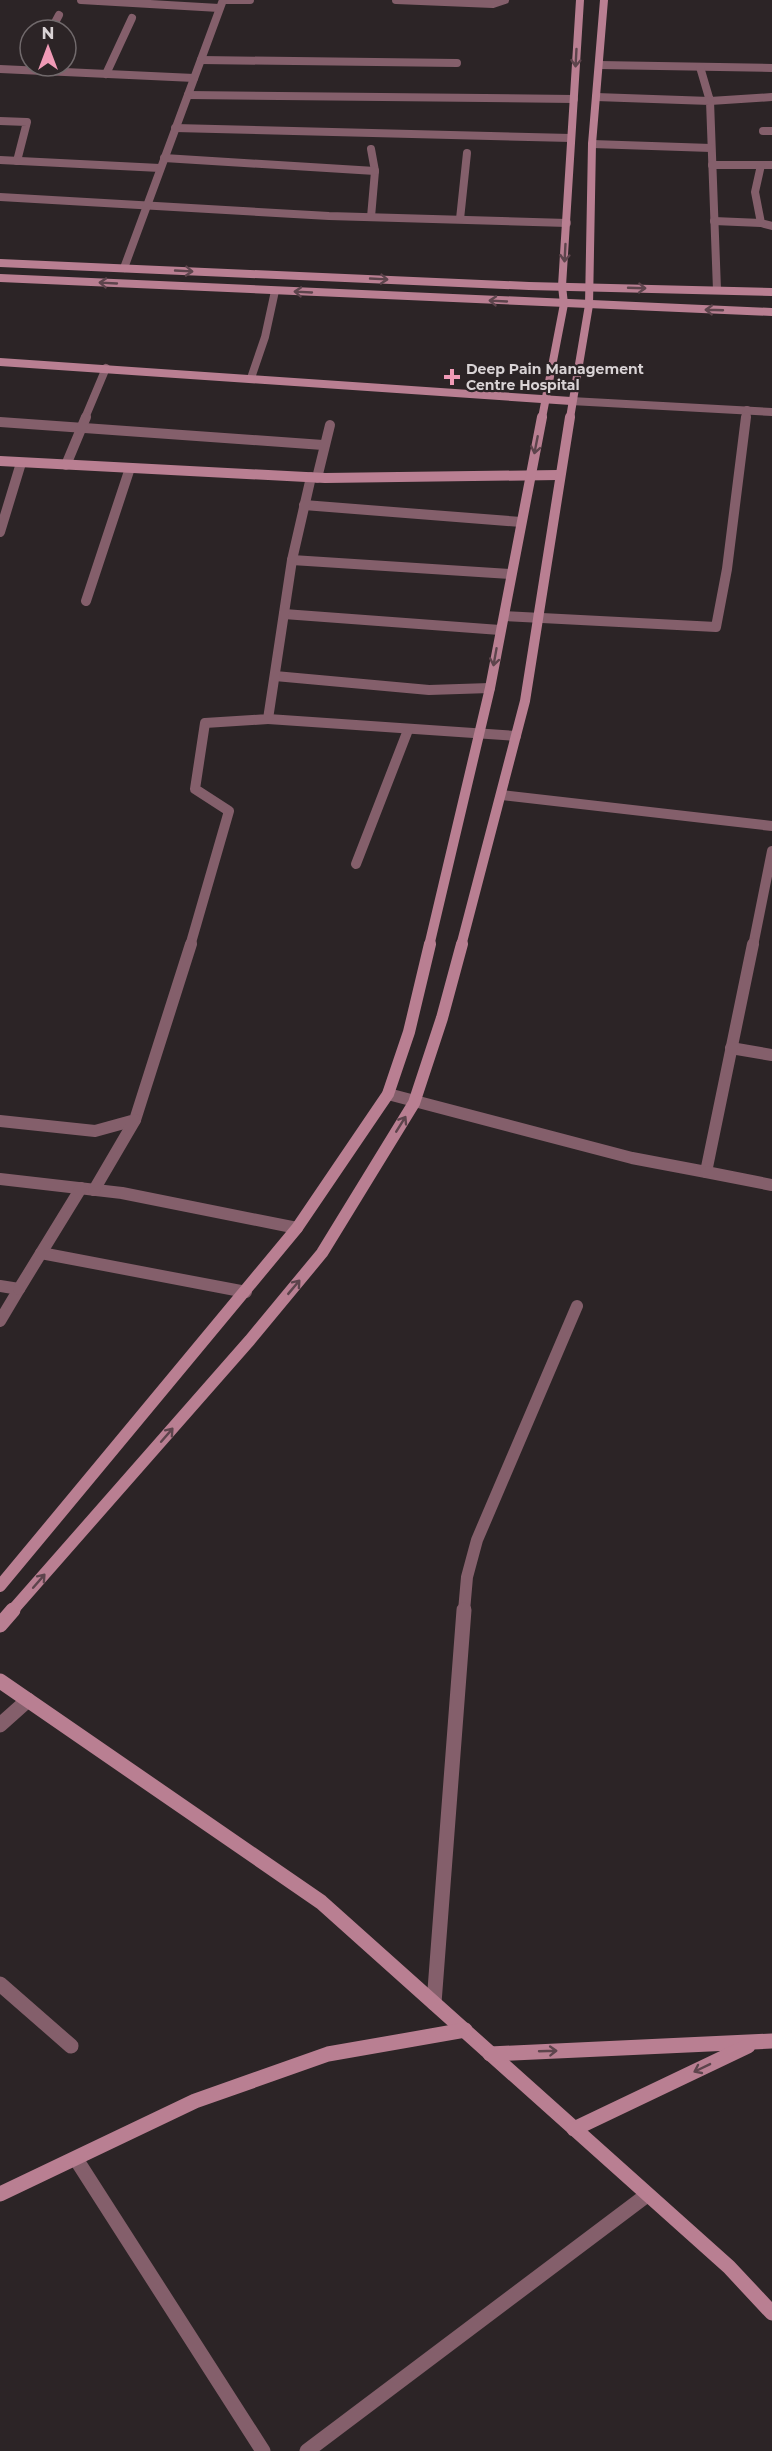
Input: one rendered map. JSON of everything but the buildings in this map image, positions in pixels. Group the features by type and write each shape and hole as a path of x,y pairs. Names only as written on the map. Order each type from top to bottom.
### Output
{"street":[{"path":"81,0 222,3 250,0"},
{"path":"396,0 493,4 505,0"},
{"path":"0,1586 297,1228 388,1094 409,1032 490,688 500,630 505,616 510,574 564,304 562,286 580,0"},
{"path":"0,1625 250,1340 322,1253 414,1103 442,1018 502,795 540,619 543,575 558,475 589,305 592,144 604,0"},
{"path":"124,268 222,3"},
{"path":"106,74 132,18"},
{"path":"201,60 457,63"},
{"path":"599,65 772,68"},
{"path":"700,67 710,101 717,290"},
{"path":"0,69 18,68"},
{"path":"78,72 194,78"},
{"path":"188,95 574,99"},
{"path":"596,97 710,101 772,97"},
{"path":"0,121 27,122 17,161"},
{"path":"175,129 571,138"},
{"path":"592,144 711,148"},
{"path":"371,149 375,171 371,217"},
{"path":"460,219 467,153"},
{"path":"164,158 375,171"},
{"path":"0,160 160,168"},
{"path":"712,165 772,165"},
{"path":"760,165 755,192 761,223"},
{"path":"0,197 371,217 567,223"},
{"path":"714,221 761,223 772,226"},
{"path":"0,263 562,286 772,292"},
{"path":"0,278 772,312"},
{"path":"251,378 266,337 275,291"},
{"path":"0,362 545,400 772,412"},
{"path":"66,465 106,368"},
{"path":"505,616 716,627 727,569 747,410"},
{"path":"0,422 323,444"},
{"path":"268,719 292,560 304,505 330,425"},
{"path":"0,461 314,477 558,475"},
{"path":"0,532 21,463"},
{"path":"86,601 130,468"},
{"path":"304,505 522,522"},
{"path":"292,560 510,574"},
{"path":"284,614 500,630"},
{"path":"274,676 429,690 490,688"},
{"path":"94,1190 135,1120 179,985 229,811 195,789 205,723 268,719 516,736"},
{"path":"356,864 408,730"},
{"path":"502,795 772,826"},
{"path":"706,1172 772,851"},
{"path":"731,1048 772,1055"},
{"path":"388,1094 414,1103 632,1158 772,1185"},
{"path":"0,1121 95,1131 135,1120"},
{"path":"0,1179 122,1193 297,1228"},
{"path":"0,1321 81,1188"},
{"path":"41,1253 246,1292"},
{"path":"0,1286 19,1289"},
{"path":"434,2003 467,1577 477,1540 577,1306"},
{"path":"0,1681 321,1902 729,2267 772,2313"},
{"path":"0,1725 28,1700"},
{"path":"0,1984 70,2046"},
{"path":"0,2194 195,2102 328,2054 465,2030"},
{"path":"490,2054 772,2041"},
{"path":"574,2129 754,2043"},
{"path":"76,2159 263,2451"},
{"path":"307,2451 647,2195"}],"place":[{"name":"Deep Pain Management Centre Hospital","path":"452,377"}]}
